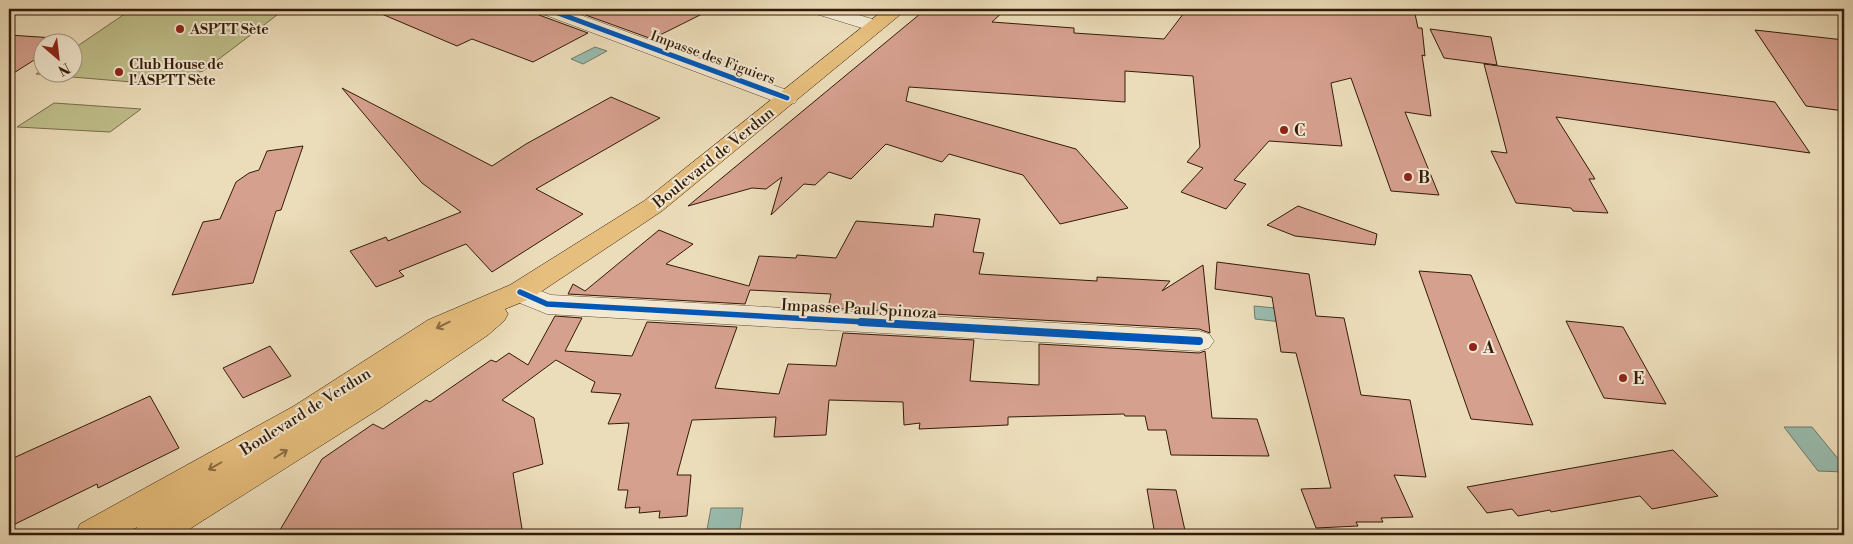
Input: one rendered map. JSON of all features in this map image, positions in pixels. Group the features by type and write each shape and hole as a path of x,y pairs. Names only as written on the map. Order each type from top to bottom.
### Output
{"main road":[{"name":"Boulevard de Verdun","path":"151,535 384,390 478,328 520,292 653,206 897,9"},
{"name":"Boulevard de Verdun","path":"92,535 305,414 438,327 520,292"}],"street":[{"name":"Impasse des Figuiers","path":"547,9 787,98"},
{"path":"820,9 875,26"},
{"name":"Impasse Paul Spinoza","path":"520,292 547,304 1199,341"}],"green space":[{"name":"ASPTT Sète","path":"132,9 285,9 203,71 156,84 82,78 82,43"},
{"path":"54,103 141,109 110,132 17,127"}],"shaded area":[{"path":"595,47 607,51 583,64 571,59"},
{"path":"1254,306 1296,310 1299,324 1255,319"},
{"path":"1784,427 1812,427 1844,466 1844,472 1818,471"},
{"path":"711,508 743,508 739,535 706,535"}],"building":[{"path":"370,9 536,9 539,15 588,33 533,62 472,39 457,46"},
{"path":"569,9 712,9 652,39"},
{"path":"926,9 1006,9 992,22 1074,28 1074,33 1164,39 1187,9 1414,9 1418,28 1422,28 1425,56 1422,55 1431,116 1405,112 1439,195 1391,191 1351,78 1331,83 1342,146 1269,141 1234,180 1246,184 1226,209 1181,192 1203,168 1187,162 1200,147 1193,76 1125,71 1125,102 909,87 906,101 1076,149 1128,208 1060,224 1023,175 949,154 942,162 886,144 851,179 829,172 815,185 804,184 771,215 782,177 766,189 752,188 688,206"},
{"path":"1430,29 1491,37 1497,65 1444,58"},
{"path":"1755,30 1844,40 1844,111 1806,106"},
{"path":"9,35 32,37 32,61 9,76"},
{"path":"1484,64 1775,102 1810,153 1556,117 1595,179 1589,179 1608,213 1573,211 1571,208 1516,203 1491,151 1507,153"},
{"path":"342,88 492,166 526,144 611,97 660,118 536,189 583,214 492,272 466,244 399,271 404,276 376,287 350,251 386,237 388,241 461,212 422,183"},
{"path":"303,146 281,210 276,211 253,283 172,295 203,222 220,219 236,182 249,173 259,170 267,151"},
{"path":"1298,206 1377,234 1375,245 1295,236 1267,225"},
{"path":"935,214 980,219 973,252 984,253 979,274 1097,281 1097,277 1170,281 1162,291 1203,265 1210,333 1199,329 828,308 831,294 750,290 745,304 568,294 573,284 585,291 659,230 693,244 666,264 749,286 759,256 796,258 797,255 836,258 856,221 933,227"},
{"path":"1217,262 1309,274 1316,316 1344,318 1361,395 1410,400 1426,477 1394,475 1413,517 1381,518 1383,522 1356,522 1358,526 1316,528 1301,489 1331,488 1296,353 1281,352 1272,297 1215,289"},
{"name":"A","path":"1419,271 1471,275 1533,425 1471,419"},
{"path":"555,316 582,318 565,351 632,356 647,322 737,327 715,388 779,394 788,364 836,366 843,333 974,340 970,381 1039,385 1039,344 1199,353 1205,351 1212,418 1257,419 1269,456 1171,455 1166,430 1148,430 1145,416 1125,416 1124,414 1008,417 1008,425 919,429 920,423 904,425 903,402 829,400 826,435 774,437 776,417 692,420 677,475 691,475 687,516 659,518 660,511 639,513 640,507 625,508 628,490 618,490 629,423 608,424 621,394 591,392 595,382 556,360 502,400 534,418 543,464 513,473 523,535 277,535 322,459 373,424 383,429 426,400 430,402 491,360 496,362 509,353 528,365"},
{"name":"E","path":"1566,321 1623,327 1666,404 1604,398"},
{"path":"270,346 291,376 243,398 223,368"},
{"path":"150,396 179,448 98,488 97,484 9,527 9,460"},
{"path":"1673,450 1718,496 1652,509 1640,496 1518,516 1512,509 1487,513 1467,487"},
{"path":"1147,489 1176,490 1186,535 1155,535"}],"cycle path":[{"path":"547,9 787,98"},
{"path":"520,292 547,304 1199,341"}],"place":[{"name":"ASPTT Sète","path":"180,29"},
{"name":"Club House de l'ASPTT Sète","path":"119,72"},
{"name":"C","path":"1284,130"},
{"name":"B","path":"1408,177"},
{"name":"A","path":"1473,347"},
{"name":"E","path":"1623,378"}]}
